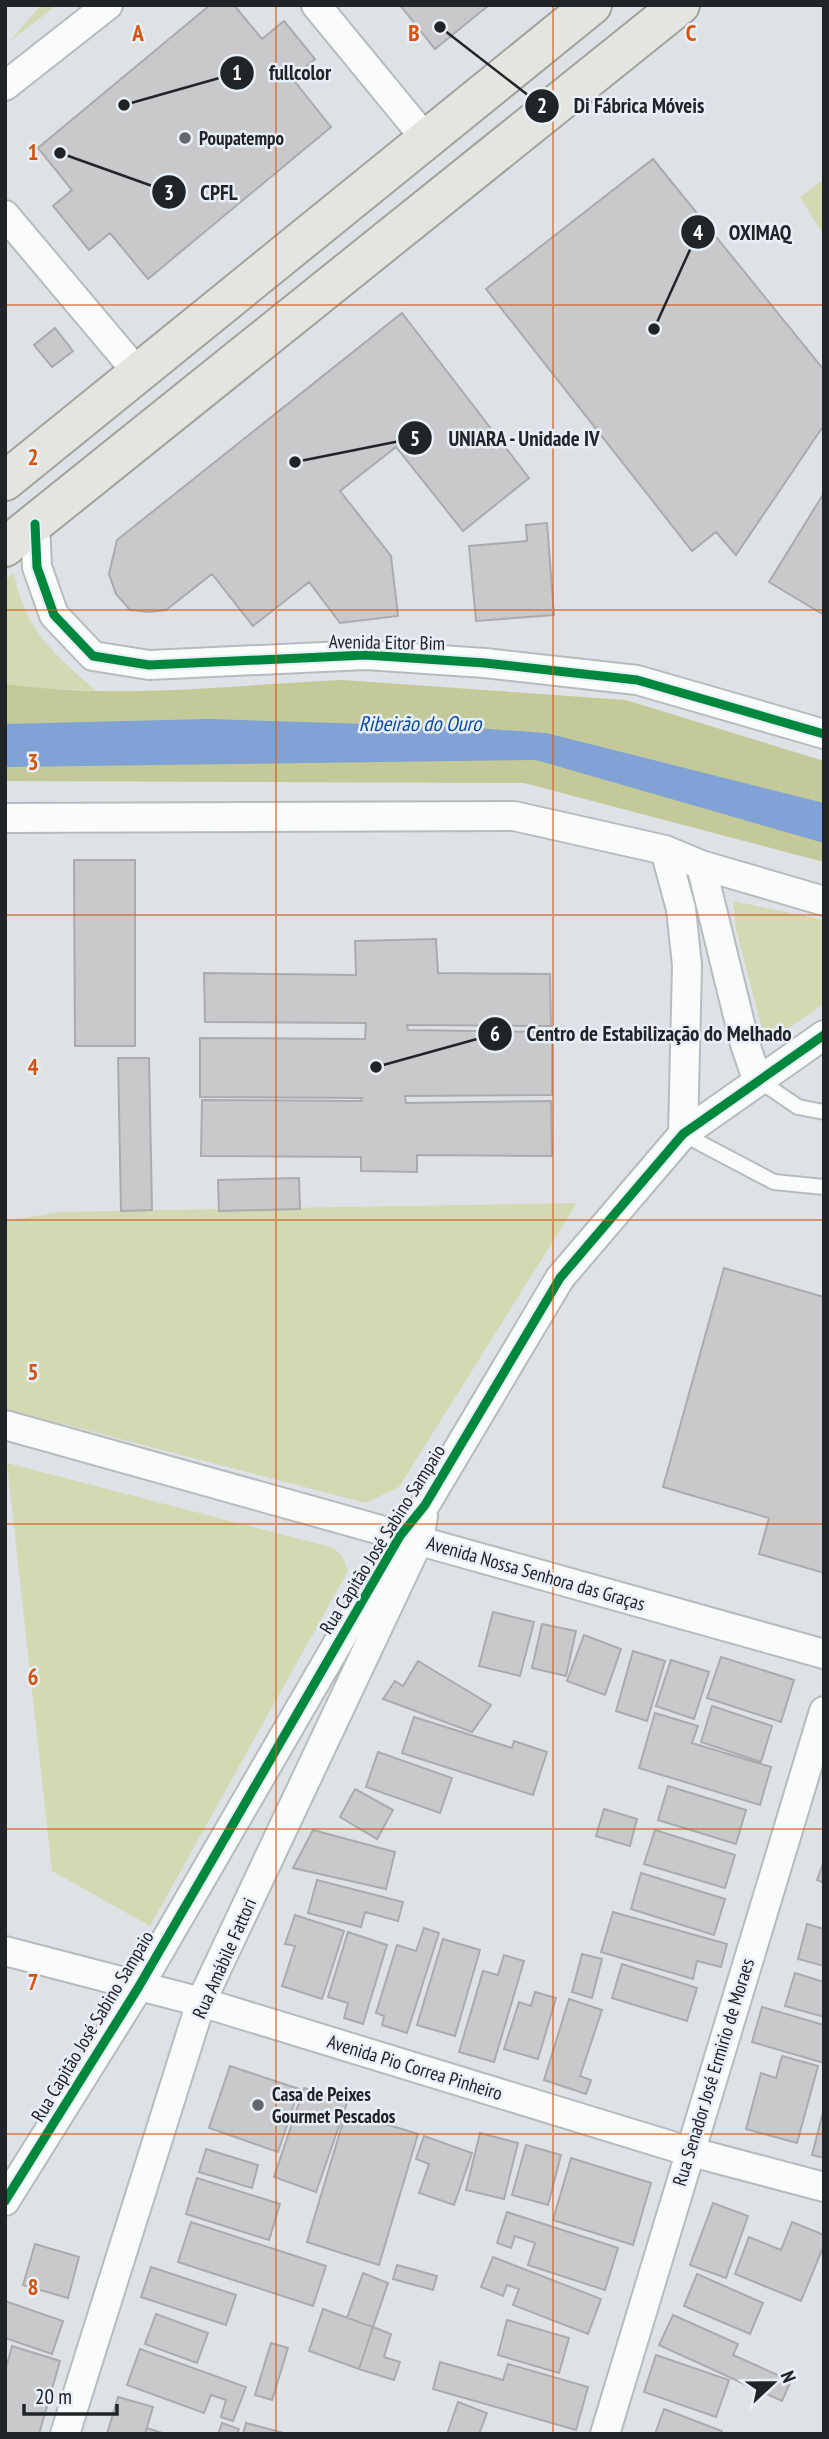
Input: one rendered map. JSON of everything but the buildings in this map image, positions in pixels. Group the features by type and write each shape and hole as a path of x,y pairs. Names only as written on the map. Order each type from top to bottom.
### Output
{"main road":[{"path":"5,481 593,5"},
{"path":"20,536 304,304 680,5"}],"street":[{"path":"5,86 108,5"},
{"path":"316,5 426,139"},
{"path":"5,215 138,373"},
{"name":"Avenida Eitor Bim","path":"20,536 37,568 54,615 93,656 149,665 366,655 485,663 637,680 824,734"},
{"path":"5,818 514,816 665,850 701,865 824,901"},
{"path":"665,850 681,909 687,965 683,1134"},
{"path":"701,865 745,1044 757,1079"},
{"name":"Rua Capitão José Sabino Sampaio","path":"5,2201 138,1988 409,1538 425,1506 560,1278 683,1134 757,1079 824,1035"},
{"name":"Avenida Nossa Senhora das Graças","path":"5,1425 824,1654"},
{"name":"Rua Amábile Fattori","path":"65,2434 201,2002 409,1538"},
{"name":"Rua Senador José Ermirio de Moraes","path":"605,2434 688,2151 824,1711"},
{"name":"Avenida Pio Correa Pinheiro","path":"5,1951 138,1988 201,2002 688,2151 824,2187"}],"lane":[{"path":"757,1079 798,1107 824,1112"},
{"path":"683,1134 774,1182 824,1187"}],"green space":[{"path":"41,5 57,5 10,41"},
{"path":"824,179 824,236 800,197"},
{"path":"14,573 25,610 33,625 54,652 95,690 40,689 5,684 5,580"},
{"path":"342,680 626,700 824,761 824,862 524,783 5,781 5,684 46,689 130,691"},
{"path":"733,901 824,920 824,1004 780,1034 771,1037 762,1028 736,930"},
{"path":"577,1203 399,1487 366,1503 5,1409 5,1221 60,1212"},
{"path":"7,1463 334,1548 343,1557 348,1571 150,1926 52,1871"}],"water":[{"path":"208,719 463,727 546,733 824,803 824,843 536,760 5,767 5,724"}],"cycle path":[{"path":"35,524 37,567 54,615 93,656 149,665 366,655 485,663 637,680 824,734"},
{"path":"5,2201 138,1988 400,1536 425,1505 560,1278 683,1134 824,1035"}],"place":[{"name":"Di Fábrica Móveis","path":"440,27"},
{"name":"fullcolor","path":"124,105"},
{"name":"Poupatempo","path":"185,138"},
{"name":"CPFL","path":"60,153"},
{"name":"OXIMAQ","path":"654,329"},
{"name":"UNIARA - Unidade IV","path":"295,462"},
{"name":"Centro de Estabilização do Melhado","path":"376,1067"},
{"name":"Casa de Peixes Gourmet Pescados","path":"258,2105"}],"water label":[{"name":"Ribeirão do Ouro","path":"420,723"}]}
